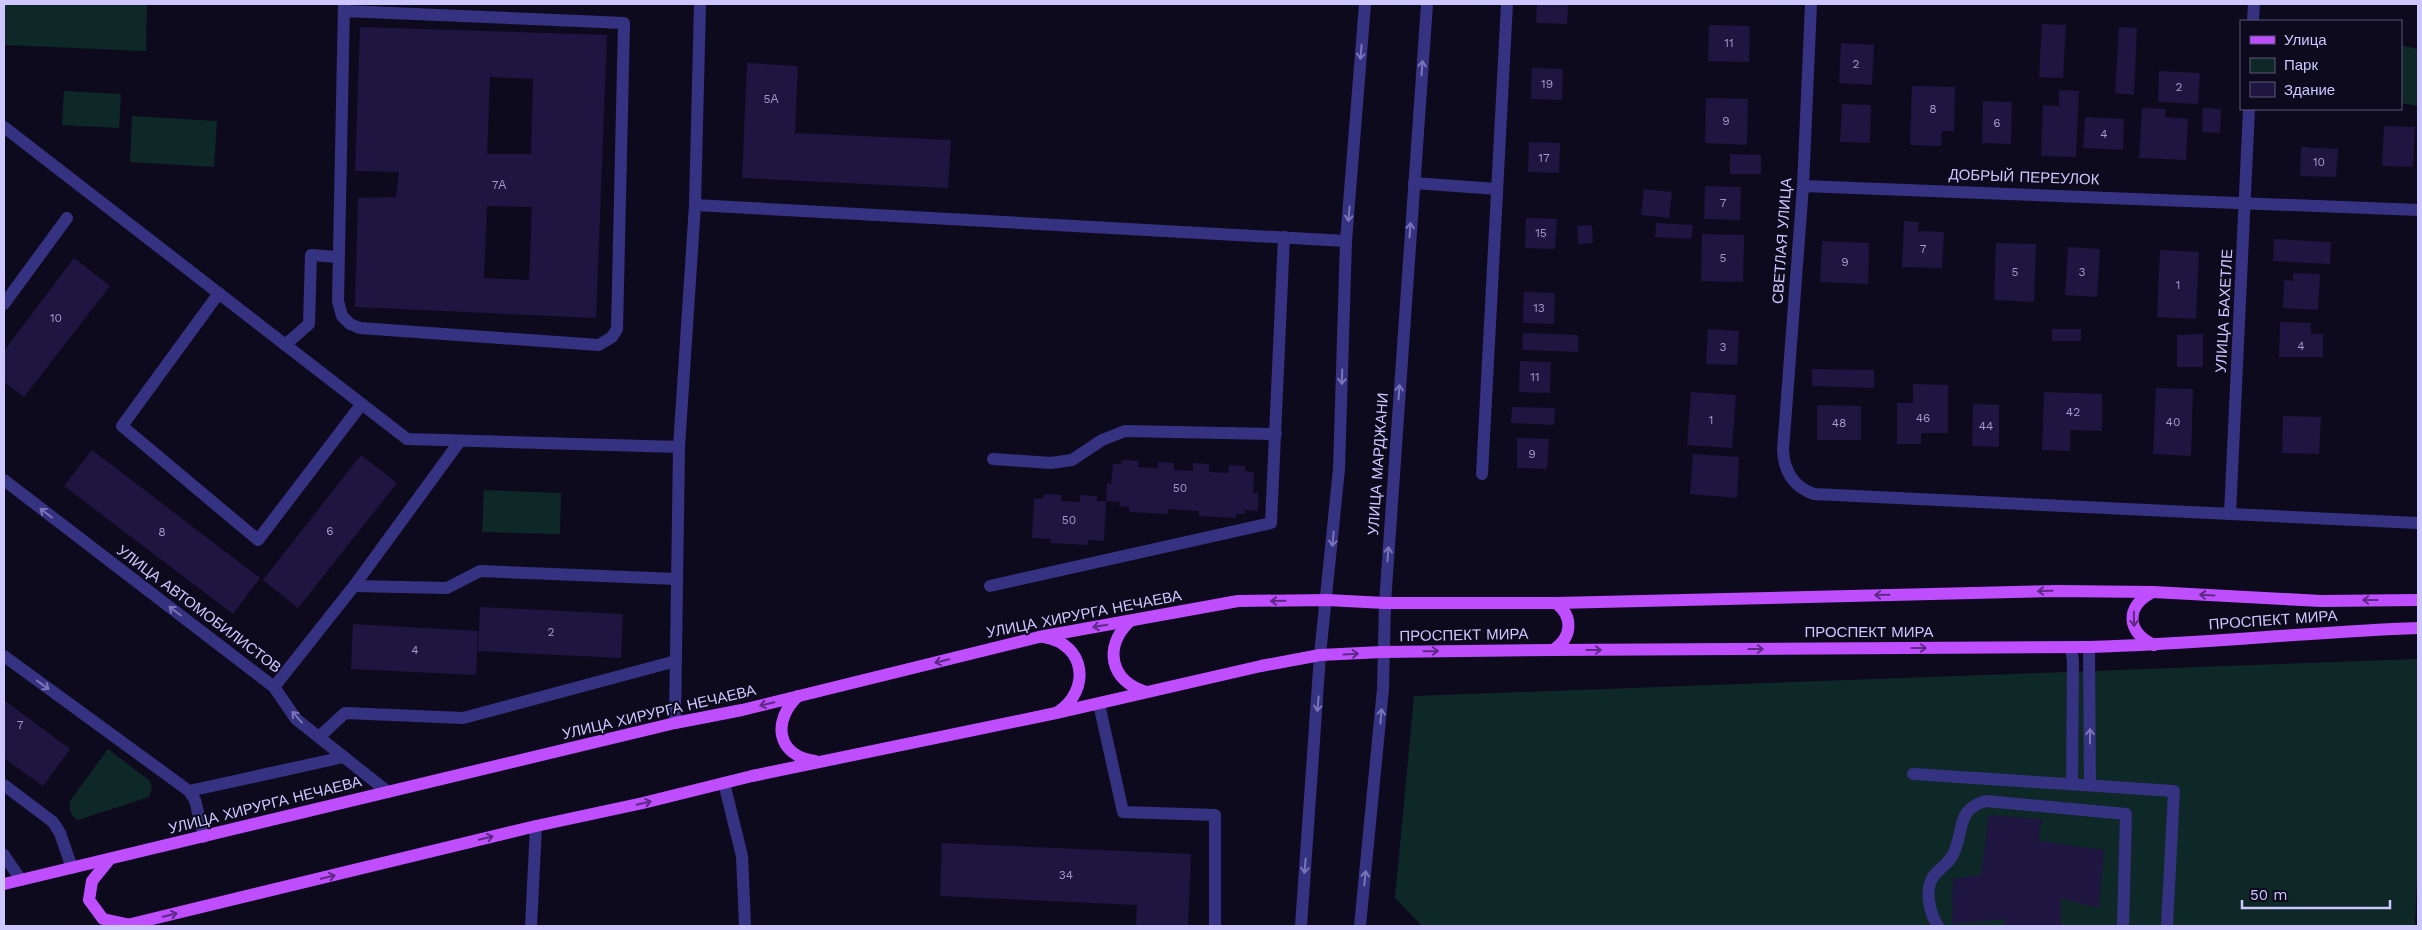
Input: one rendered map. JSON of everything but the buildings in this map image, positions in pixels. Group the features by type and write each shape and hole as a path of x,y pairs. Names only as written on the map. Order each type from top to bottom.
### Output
{"main road":[{"name":"ПРОСПЕКТ МИРА","path":"1327,600 1385,603 1556,603 2058,591 2152,592 2321,601 2418,600"},
{"path":"2152,592 2142,598 2135,607 2132,619 2135,631 2143,640 2154,645"},
{"name":"УЛИЦА ХИРУРГА НЕЧАЕВА","path":"4,884 1040,637 1238,601 1327,600"},
{"path":"1553,650 1564,641 1569,627 1566,613 1556,603"},
{"path":"1130,622 1121,630 1115,640 1114,663 1125,682 1146,692"},
{"name":"ПРОСПЕКТ МИРА","path":"1320,656 1382,652 2089,647 2154,645 2322,632 2418,628"},
{"path":"1040,637 1055,639 1068,648 1077,661 1080,676 1078,691 1069,704 1056,713"},
{"path":"109,860 92,881 89,900 103,919 127,925 536,826 819,761 1099,704 1261,666 1320,656"},
{"path":"798,696 787,707 781,721 782,737 790,750 803,759 819,761"}],"street":[{"path":"675,723 679,448 695,205 700,4"},
{"path":"1301,926 1320,656 1339,470 1346,241 1365,4"},
{"name":"УЛИЦА МАРДЖАНИ","path":"1360,926 1383,689 1382,652 1385,603 1427,4"},
{"path":"1482,474 1507,4"},
{"name":"СВЕТЛАЯ УЛИЦА","path":"1811,4 1802,186 1783,450 1785,465 1791,479 1805,491 1814,494 2230,514"},
{"path":"2253,20 2254,4"},
{"path":"344,7 624,23 617,329 607,342 599,345 360,328 350,324 342,316 338,301 338,257 344,7"},
{"name":"УЛИЦА БАХЕТЛЕ","path":"2230,514 2249,110"},
{"path":"4,127 407,439 679,448"},
{"path":"1414,183 1496,189"},
{"name":"ДОБРЫЙ ПЕРЕУЛОК","path":"1802,186 2418,210"},
{"path":"695,205 1346,241"},
{"path":"4,304 67,218"},
{"path":"990,586 1271,522 1284,237"},
{"path":"285,345 309,324 312,256 338,257"},
{"path":"219,294 122,426 258,540 361,405"},
{"path":"993,459 1051,463 1072,460 1102,440 1125,431 1276,434"},
{"path":"274,687 354,586 460,440"},
{"name":"УЛИЦА АВТОМОБИЛИСТОВ","path":"4,480 274,687 296,719 388,792"},
{"path":"2230,514 2418,523"},
{"path":"354,586 447,588 480,571 677,579"},
{"path":"2071,647 2073,661 2072,783"},
{"path":"2089,647 2090,784"},
{"path":"4,656 189,791 195,800 204,837"},
{"path":"319,737 345,713 463,718 676,661"},
{"path":"1099,704 1123,812 1215,815 1215,926"},
{"path":"189,791 344,756"},
{"path":"1913,774 2090,784 2174,791 2167,926"},
{"path":"724,783 742,856 745,926"},
{"path":"4,785 53,822 60,833 72,868"},
{"path":"1938,926 1930,905 1929,888 1932,878 1953,855 1964,815 1975,804 1986,801 2126,814 2123,926"},
{"path":"531,926 536,826"},
{"path":"4,854 21,880"}],"green space":[{"path":"4,4 147,4 146,51 4,45"},
{"path":"2402,45 2418,49 2418,106 2402,103"},
{"path":"64,91 121,94 119,128 62,125"},
{"path":"132,116 217,121 214,167 130,162"},
{"path":"484,490 561,493 560,534 482,532"},
{"path":"2418,659 2418,855 2415,926 1422,926 1395,898 1414,696"},
{"path":"108,749 150,781 152,787 149,797 78,820 71,812 70,801"}]}
